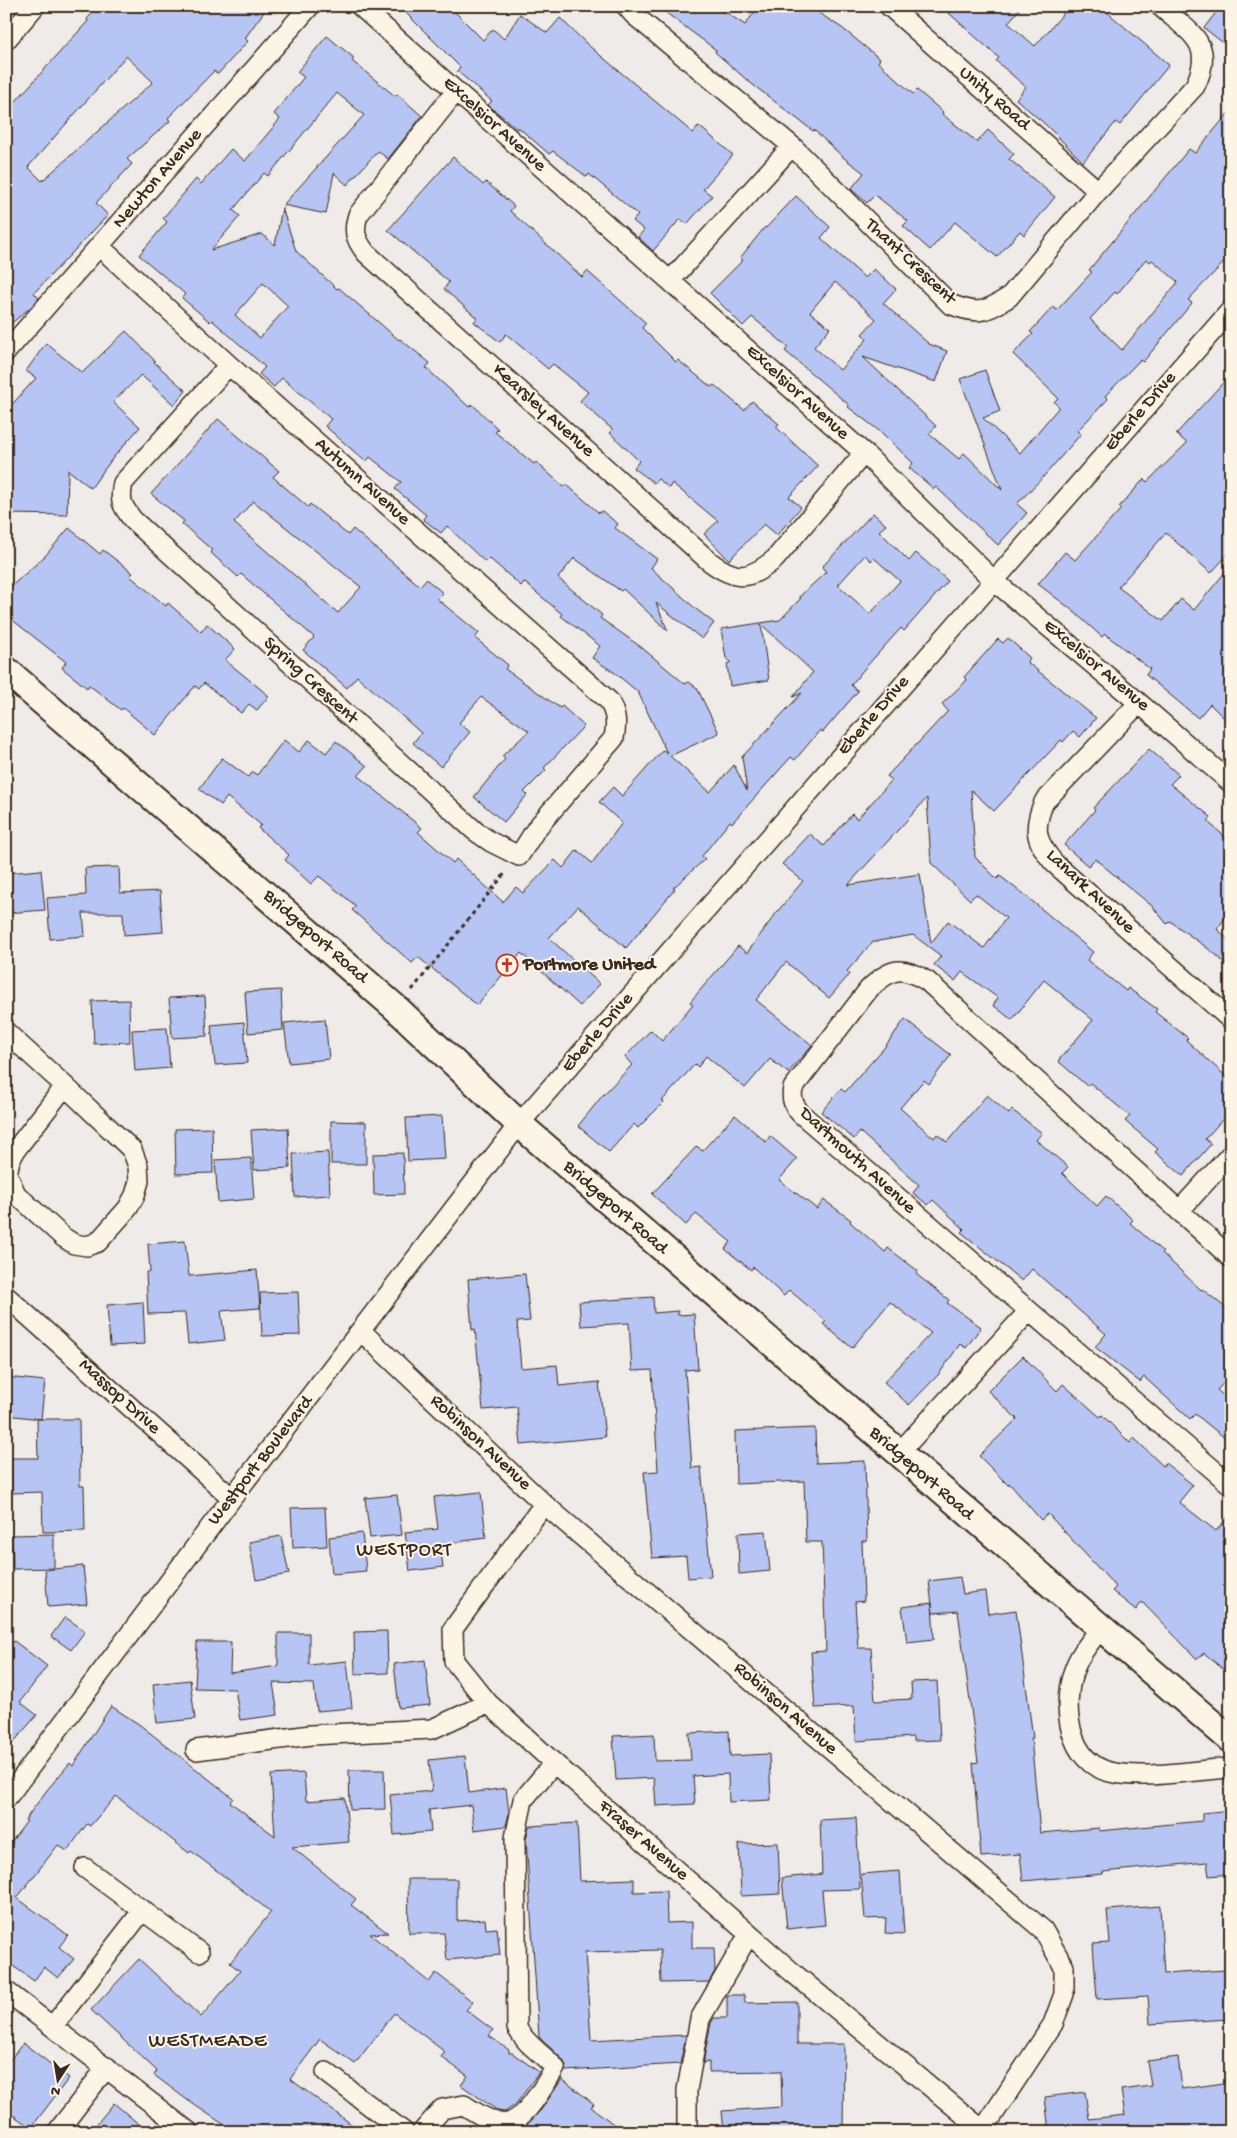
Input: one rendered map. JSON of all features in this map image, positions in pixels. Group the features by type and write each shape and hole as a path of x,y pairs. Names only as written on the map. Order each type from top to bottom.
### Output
{"main road":[{"name":"Bridgeport Road","path":"6,670 397,1009 519,1124 898,1454 1231,1740"}],"street":[{"path":"6,40 35,6"},
{"name":"Newton Avenue","path":"6,352 310,6"},
{"name":"Excelsior Avenue","path":"360,6 864,453 993,580 1231,783"},
{"name":"Thant Crescent","path":"626,6 634,15 792,146 950,304 964,310 980,312 996,306 1009,297 1098,192 1195,86 1203,70 1204,52 1197,39 1160,6"},
{"name":"Unity Road","path":"889,6 1098,192"},
{"name":"Kearsley Avenue","path":"456,91 358,214 354,228 356,241 366,253 709,561 724,572 741,576 758,573 775,559 864,453"},
{"path":"670,281 792,146"},
{"name":"Autumn Avenue","path":"99,246 229,365 609,700 617,723 614,738 536,829 519,856"},
{"name":"Eberle Drive","path":"519,1124 1231,310"},
{"name":"Spring Crescent","path":"229,365 122,483 120,496 124,509 133,520 475,831 491,842 519,856"},
{"name":"Lanark Avenue","path":"1139,703 1044,802 1038,817 1036,834 1042,849 1055,864 1231,1020"},
{"name":"Dartmouth Avenue","path":"1231,1258 927,981 912,972 896,970 882,976 869,988 793,1088 793,1104 800,1113 1028,1312 1231,1485"},
{"path":"6,1032 65,1086 132,1150 138,1166 139,1181 135,1195 128,1208 98,1242 87,1246 74,1244 63,1237 16,1194 7,1174 10,1160 17,1148 65,1086"},
{"name":"Westport Boulevard","path":"6,1799 232,1498 519,1124"},
{"path":"1180,1211 1231,1154"},
{"name":"Massop Drive","path":"6,1296 232,1498"},
{"path":"898,1454 1028,1312"},
{"name":"Robinson Avenue","path":"361,1331 544,1504 1043,1930 1064,1967 1064,1994 1053,2024 981,2131"},
{"name":"Fraser Avenue","path":"544,1504 453,1629 454,1661 488,1703 554,1762 749,1934 981,2131"},
{"path":"1101,1628 1081,1654 1072,1673 1068,1699 1068,1720 1074,1742 1088,1760 1108,1772 1136,1775 1231,1768"},
{"path":"196,1750 311,1735 432,1729 488,1703"},
{"path":"422,2132 442,2109 464,2106 501,2124 519,2119 555,2068 544,2055 524,2041 517,2028 515,1838 523,1800 554,1762"},
{"path":"85,1868 199,1952"},
{"path":"53,2026 143,1910"},
{"path":"686,2132 687,2090 700,2019 749,1934"},
{"path":"6,1991 189,2132"},
{"path":"57,2132 107,2067"},
{"path":"326,2072 381,2125 404,2132"}],"path":[{"path":"397,1009 519,856"}],"building":[{"path":"99,6 268,6 245,38 248,41 218,74 214,71 168,118 170,121 127,159 132,164 96,203 108,215 34,293 39,298 32,306 6,328 6,112 88,21 87,19","holes":["126,56 153,82 42,181 28,167"]},
{"path":"399,6 449,6 483,40 493,29 504,39 520,14 547,33 560,18 588,45 693,133 699,126 733,155 703,189 712,196 687,224 680,219 653,251 638,237 644,230 633,221 638,215 589,174 587,177 553,151 549,154 518,127 517,129 488,105 492,101 457,71 460,67"},
{"path":"657,6 716,6 745,25 759,6 808,6 842,28 880,59 878,62 913,94 917,90 943,112 942,114 977,142 988,130 1014,154 1009,159 1055,197 1024,235 1020,231 997,257 955,222 930,250 903,226 908,221 875,195 867,203 851,189 864,173 844,158 814,130 748,81 715,52 716,50"},
{"path":"941,6 1022,6 1008,23 1035,46 1070,6 1100,6 1169,65 1120,125 1116,122 1083,162 1046,125 1016,99 1026,87 996,61 999,58"},
{"path":"1221,6 1231,6 1231,49 1204,28"},
{"path":"327,36 354,58 352,61 395,96 397,94 422,116 388,159 378,151 347,185 334,173 326,214 283,205 364,115 337,93 268,176 264,173 233,210 240,216 211,250 262,234 275,245 282,208 296,251 337,289 339,288 399,340 430,363 426,368 469,407 472,404 498,429 495,432 534,464 536,462 564,487 566,484 599,513 602,511 618,524 615,528 657,559 651,568 714,623 702,639 656,603 668,631 623,589 621,591 574,558 558,578 602,615 600,618 641,647 685,684 689,682 697,688 719,733 670,756 710,792 734,765 747,791 742,757 802,693 793,697 813,672 761,624 769,680 730,686 727,664 731,662 726,658 721,629 780,620 801,598 799,597 826,572 822,567 873,513 886,525 879,531 909,561 916,553 948,581 904,631 901,628 864,669 851,685 858,691 823,732 820,730 795,760 791,757 732,823 730,821 702,856 705,859 673,888 675,889 626,948 578,906 549,938 600,984 580,1006 521,953 477,1005 418,957 412,963 352,910 356,906 319,876 311,884 285,860 289,855 258,828 261,825 227,797 221,805 199,789 222,758 248,777 253,772 257,775 284,740 299,752 309,740 326,753 336,741 367,766 358,776 422,828 418,832 453,863 456,859 503,902 516,887 523,893 555,860 563,868 577,850 592,863 622,823 599,802 613,787 622,796 663,750 667,753 638,692 615,673 592,658 600,646 561,616 562,614 524,582 521,586 489,558 485,562 447,526 441,533 423,519 426,515 395,489 401,482 370,457 366,462 325,426 331,419 282,378 274,387 259,374 265,367 212,320 210,322 182,298 185,294 139,255 167,222 163,218 196,179 201,184 231,149 245,161 280,119 274,114 304,77 297,72","holes":["263,283 288,306 260,338 235,315","865,555 871,561 874,558 900,581 870,614 838,585"]},
{"path":"1231,110 1231,255 1188,300 1192,303 1143,362 1140,360 1105,396 1108,399 1077,431 1081,434 1017,504 1027,513 998,545 936,487 934,489 909,468 913,463 882,433 848,407 849,405 785,351 788,347 752,317 743,326 710,293 743,260 740,258 765,227 796,196 830,227 821,238 865,278 874,269 896,289 883,303 929,344 947,351 936,382 863,357 936,426 929,434 959,459 964,453 1002,490 960,379 985,370 1000,411 983,418 1020,453 1059,407 1054,402 1058,398 1013,354 1033,334 1030,332 1053,307 1057,310 1092,272 1089,270 1189,149 1195,153","holes":["1146,259 1150,262 1152,260 1178,282 1122,350 1090,319 1115,292 1117,294","835,282 876,319 862,334 867,339 840,370 814,347 830,328 810,312"]},
{"path":"453,157 483,185 486,182 514,206 510,211 582,277 587,271 646,323 642,328 676,362 678,360 711,387 714,385 744,410 752,401 779,424 776,427 818,466 789,497 801,507 777,535 764,524 729,560 704,534 718,521 672,483 669,488 658,479 654,483 634,468 639,461 610,433 613,430 580,401 588,392 553,364 548,369 506,334 500,342 474,322 477,318 444,289 449,282 388,230"},
{"path":"126,331 154,362 186,391 174,405 141,375 113,402 140,427 112,459 91,488 68,470 67,515 6,514 6,411 36,378 26,371 46,343 82,373"},
{"path":"1231,374 1231,551 1211,573 1166,533 1118,587 1163,621 1181,599 1194,610 1231,565 1231,725 1210,704 1198,718 1146,675 1150,669 1105,634 1102,637 1072,610 1038,584 1065,552 1075,560 1121,509 1119,507 1144,479 1147,482 1187,443 1176,434"},
{"path":"218,419 279,471 273,477 308,507 310,504 348,535 353,529 420,586 426,579 443,593 437,599 479,633 475,638 508,665 505,669 560,708 562,706 584,726 524,792 527,795 504,822 474,797 505,759 502,756 529,731 481,697 459,723 470,732 441,767 413,743 421,733 357,676 347,688 303,650 314,637 241,574 238,577 210,552 212,550 182,524 184,521 151,494","holes":["253,501 361,587 338,613 234,523"]},
{"path":"69,528 100,554 103,550 133,573 130,576 166,606 168,603 201,632 207,624 235,649 225,660 269,696 257,710 249,704 241,713 204,683 199,689 195,686 155,735 123,708 121,710 89,685 87,688 62,668 66,662 6,615 6,591 45,556"},
{"path":"1008,638 1030,658 1027,662 1096,718 1080,737 1073,731 1063,742 1061,740 994,811 971,790 975,857 997,879 1000,876 1093,952 1087,960 1126,991 1128,988 1157,1009 1155,1012 1188,1038 1186,1040 1231,1081 1231,1110 1205,1139 1211,1144 1183,1176 1155,1152 1158,1149 1125,1121 1130,1116 1090,1083 1087,1086 1058,1061 1093,1020 1044,980 1012,1020 993,1005 998,998 962,972 955,981 934,965 941,956 913,935 873,942 847,971 850,974 829,998 786,962 756,1000 812,1045 788,1073 770,1059 745,1088 706,1056 698,1067 695,1064 662,1101 664,1102 638,1128 634,1124 609,1152 578,1126 603,1095 632,1065 625,1057 651,1030 662,1041 693,1004 690,1002 738,946 747,953 803,881 782,864 810,834 824,846 852,814 857,819 892,780 887,776 948,711 942,704 967,680 964,677 998,639 1003,643","holes":["927,798 931,863 970,900 976,894 1006,918 984,948 948,921 931,943 920,874 848,885"]},
{"path":"1149,749 1179,775 1170,784 1211,817 1208,822 1231,842 1231,910 1217,929 1231,942 1231,969 1214,953 1170,921 1167,924 1152,906 1095,859 1088,866 1064,845 1095,810 1093,808"},
{"path":"119,867 120,893 160,891 163,932 124,935 123,913 83,913 85,936 50,939 47,898 86,895 85,868"},
{"path":"41,870 45,910 6,913 6,873"},
{"path":"281,990 283,1030 248,1033 245,992"},
{"path":"205,996 207,1036 172,1038 169,998"},
{"path":"129,1000 130,1042 94,1044 92,1001"},
{"path":"325,1019 329,1059 289,1063 284,1023"},
{"path":"905,1019 951,1055 929,1084 924,1080 900,1108 934,1138 937,1134 947,1142 987,1095 1009,1114 1012,1110 1042,1133 1036,1140 1068,1167 1062,1173 1097,1206 1106,1196 1133,1220 1130,1223 1163,1252 1201,1290 1231,1312 1231,1375 1217,1390 1231,1402 1231,1443 1195,1414 1190,1419 1144,1377 1140,1382 1095,1347 1106,1334 1032,1269 1022,1281 961,1232 964,1229 933,1200 928,1205 913,1193 919,1185 860,1132 854,1139 821,1112 841,1089 845,1092 884,1048"},
{"path":"244,1022 247,1063 215,1065 211,1025"},
{"path":"167,1028 170,1068 135,1071 132,1030"},
{"path":"735,1115 766,1142 770,1136 797,1159 779,1180 817,1209 824,1200 851,1220 850,1222 885,1252 888,1248 918,1271 916,1274 949,1300 947,1303 981,1327 966,1348 960,1344 939,1374 909,1405 884,1382 931,1333 890,1302 852,1348 823,1324 826,1321 789,1290 784,1296 753,1267 751,1270 725,1249 731,1242 696,1214 686,1225 652,1194 697,1146 702,1151"},
{"path":"442,1116 445,1159 408,1161 406,1118"},
{"path":"331,1121 366,1122 366,1164 331,1164"},
{"path":"212,1128 213,1173 176,1174 175,1129"},
{"path":"288,1128 290,1168 254,1170 251,1130"},
{"path":"328,1152 330,1195 295,1197 293,1154"},
{"path":"403,1153 404,1194 374,1195 373,1154"},
{"path":"251,1158 254,1199 218,1202 215,1160"},
{"path":"185,1241 189,1276 257,1270 260,1308 221,1311 225,1340 188,1344 185,1313 148,1314 146,1272 150,1272 148,1244"},
{"path":"525,1274 530,1321 517,1322 521,1368 557,1365 559,1386 599,1382 605,1437 521,1445 517,1407 483,1410 475,1329 472,1330 468,1279"},
{"path":"298,1292 300,1335 262,1336 260,1293"},
{"path":"653,1297 654,1313 678,1311 678,1315 694,1314 698,1369 685,1370 692,1468 701,1467 711,1576 688,1578 686,1556 652,1558 644,1472 658,1471 652,1370 632,1371 629,1323 581,1326 579,1302"},
{"path":"143,1302 145,1344 110,1346 107,1305"},
{"path":"1023,1356 1057,1391 1063,1384 1100,1417 1102,1415 1130,1443 1134,1438 1163,1466 1165,1463 1193,1485 1179,1502 1216,1531 1231,1513 1231,1676 1204,1653 1197,1659 1142,1602 1136,1610 1112,1591 1116,1587 1048,1514 1041,1520 1009,1483 1008,1485 979,1456 1017,1419 988,1391"},
{"path":"6,1377 45,1381 41,1419 6,1415"},
{"path":"37,1419 79,1419 80,1486 84,1486 85,1531 43,1532 42,1492 12,1493 11,1458 38,1458"},
{"path":"815,1428 816,1463 865,1461 867,1541 862,1541 864,1601 855,1602 858,1648 871,1648 875,1701 912,1699 911,1682 937,1681 940,1740 913,1741 913,1737 856,1741 854,1706 815,1708 811,1652 826,1651 822,1542 806,1542 804,1481 736,1484 735,1431"},
{"path":"481,1492 486,1538 440,1544 443,1567 410,1571 405,1532 438,1529 434,1497"},
{"path":"397,1495 402,1535 370,1538 365,1498"},
{"path":"325,1507 327,1546 293,1548 291,1508"},
{"path":"766,1531 770,1571 739,1574 738,1533"},
{"path":"362,1533 366,1571 332,1574 329,1537"},
{"path":"54,1534 54,1568 13,1569 12,1535"},
{"path":"281,1536 289,1574 256,1580 249,1542"},
{"path":"83,1566 87,1604 48,1607 45,1570"},
{"path":"960,1577 963,1594 985,1591 988,1614 1016,1610 1033,1738 1031,1738 1040,1833 1099,1828 1099,1831 1202,1821 1202,1813 1231,1810 1231,1874 1209,1876 1207,1862 1023,1881 1020,1854 981,1857 973,1763 978,1762 958,1611 933,1613 929,1581"},
{"path":"932,1603 934,1639 907,1642 902,1607"},
{"path":"65,1617 85,1631 71,1650 51,1636"},
{"path":"387,1631 388,1673 355,1674 354,1632"},
{"path":"278,1633 309,1633 309,1665 347,1661 352,1708 317,1711 314,1684 273,1683 278,1715 240,1720 235,1689 195,1688 197,1642 231,1642 230,1673 278,1666"},
{"path":"14,1641 47,1666 20,1702 37,1715 6,1751 6,1652"},
{"path":"425,1660 430,1705 399,1708 394,1664"},
{"path":"190,1680 195,1719 157,1723 153,1684"},
{"path":"111,1706 140,1725 233,1798 230,1802 275,1836 271,1775 304,1773 306,1801 345,1798 349,1842 292,1847 356,1899 351,1905 388,1933 370,1934 429,1982 436,1973 473,2002 466,2010 493,2030 489,2036 509,2050 509,2053 512,2053 539,2072 516,2104 505,2112 498,2111 461,2085 468,2076 441,2057 445,2052 394,2013 355,2064 320,2039 290,2079 362,2132 235,2132 154,2075 157,2071 91,2010 139,1959 201,2017 240,1971 230,1963 271,1912 191,1851 189,1853 116,1796 90,1826 87,1824 67,1851 58,1845 17,1898 68,1935 59,1947 74,1959 58,1978 44,1967 34,1981 6,1961 6,1849 47,1790 70,1763 73,1766"},
{"path":"729,1731 730,1756 769,1754 771,1800 729,1802 728,1774 693,1776 695,1804 656,1806 654,1778 616,1780 613,1736 654,1734 655,1761 691,1760 689,1733"},
{"path":"465,1756 469,1793 506,1788 509,1813 506,1826 474,1830 471,1805 429,1810 431,1832 394,1835 390,1795 432,1791 429,1760"},
{"path":"349,1770 384,1770 385,1809 350,1810"},
{"path":"856,1818 860,1889 822,1890 825,1925 787,1929 782,1878 822,1874 820,1820"},
{"path":"577,1823 580,1881 634,1879 634,1892 666,1891 667,1923 692,1922 692,1948 714,1948 715,1971 709,1982 661,1983 660,1950 585,1952 591,2040 686,2035 680,2064 565,2071 566,2066 563,2060 539,2037 526,1839 529,1826"},
{"path":"778,1843 780,1894 741,1896 739,1844"},
{"path":"900,1871 904,1934 885,1933 886,1918 865,1919 861,1874"},
{"path":"408,1879 457,1879 457,1921 485,1919 486,1929 497,1928 500,1955 447,1960 444,1933 409,1933"},
{"path":"1160,1906 1164,1974 1226,1970 1229,2019 1150,2024 1148,1996 1097,1999 1093,1944 1110,1943 1107,1910"},
{"path":"727,1995 744,1995 745,2003 797,2002 797,2044 844,2044 843,2131 724,2132 722,2111 782,2107 781,2071 709,2072 709,2062 703,2063 711,2023 714,2018 727,2018"},
{"path":"23,2043 69,2078 31,2128 6,2110 6,2065"},
{"path":"1178,2057 1182,2089 1231,2082 1231,2132 1049,2132 1045,2097 1085,2092 1089,2119 1125,2115 1121,2090 1151,2086 1147,2061"},
{"path":"562,2079 594,2104 591,2107 624,2132 525,2132 522,2129 541,2110"},
{"path":"114,2103 148,2132 90,2132"}],"place":[{"name":"Portmore United","path":"507,965"}],"district":[{"name":"WESTPORT","path":"404,1551"},
{"name":"WESTMEADE","path":"208,2042"}]}
